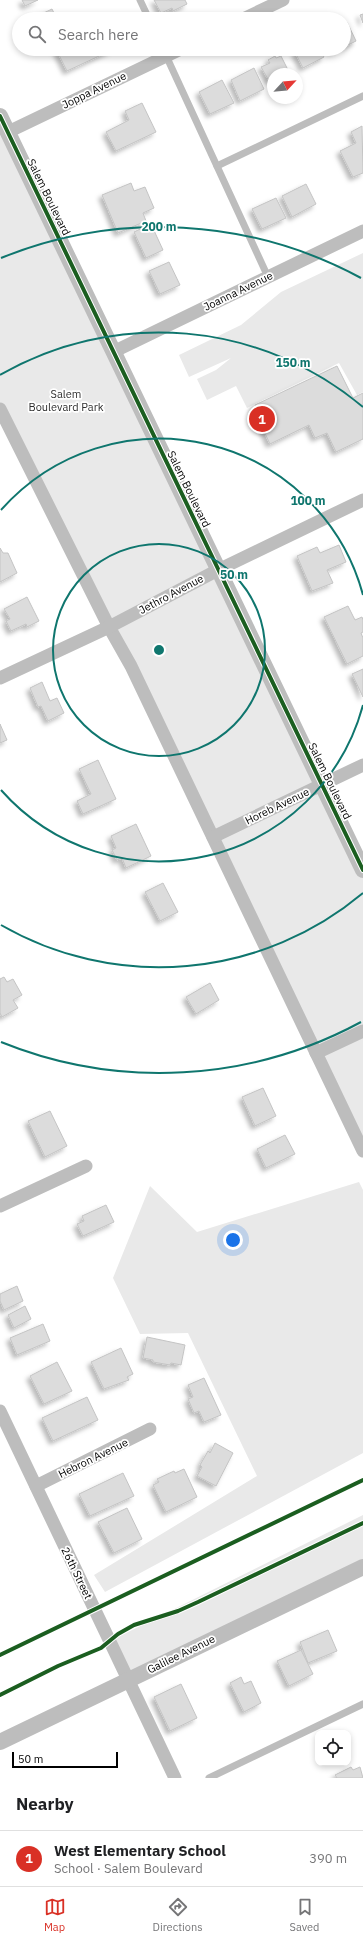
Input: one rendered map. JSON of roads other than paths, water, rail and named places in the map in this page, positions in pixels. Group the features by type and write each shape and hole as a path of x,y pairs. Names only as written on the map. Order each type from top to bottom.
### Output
{"street":[{"path":"258,12 283,0"},
{"name":"Joppa Avenue","path":"8,132 156,56"},
{"name":"Salem Boulevard","path":"0,116 363,870"},
{"name":"Joanna Avenue","path":"114,352 363,231"},
{"path":"0,409 109,627 131,666 363,1150"},
{"name":"Jethro Avenue","path":"0,678 109,627 218,570 363,500"},
{"name":"Horeb Avenue","path":"213,837 363,765"},
{"path":"316,1053 363,1031"},
{"path":"0,1206 86,1166"},
{"name":"26th Street","path":"0,1411 175,1778"},
{"name":"Hebron Avenue","path":"36,1486 150,1429"},
{"name":"Galilee Avenue","path":"0,1742 363,1567"}],"lane":[{"path":"140,0 146,12"},
{"path":"166,56 268,277"},
{"path":"217,166 363,96"},
{"path":"209,1778 363,1704"}],"place":[{"name":"West Elementary School","path":"262,419"}],"park label":[{"name":"Salem Boulevard Park","path":"66,400"}]}
